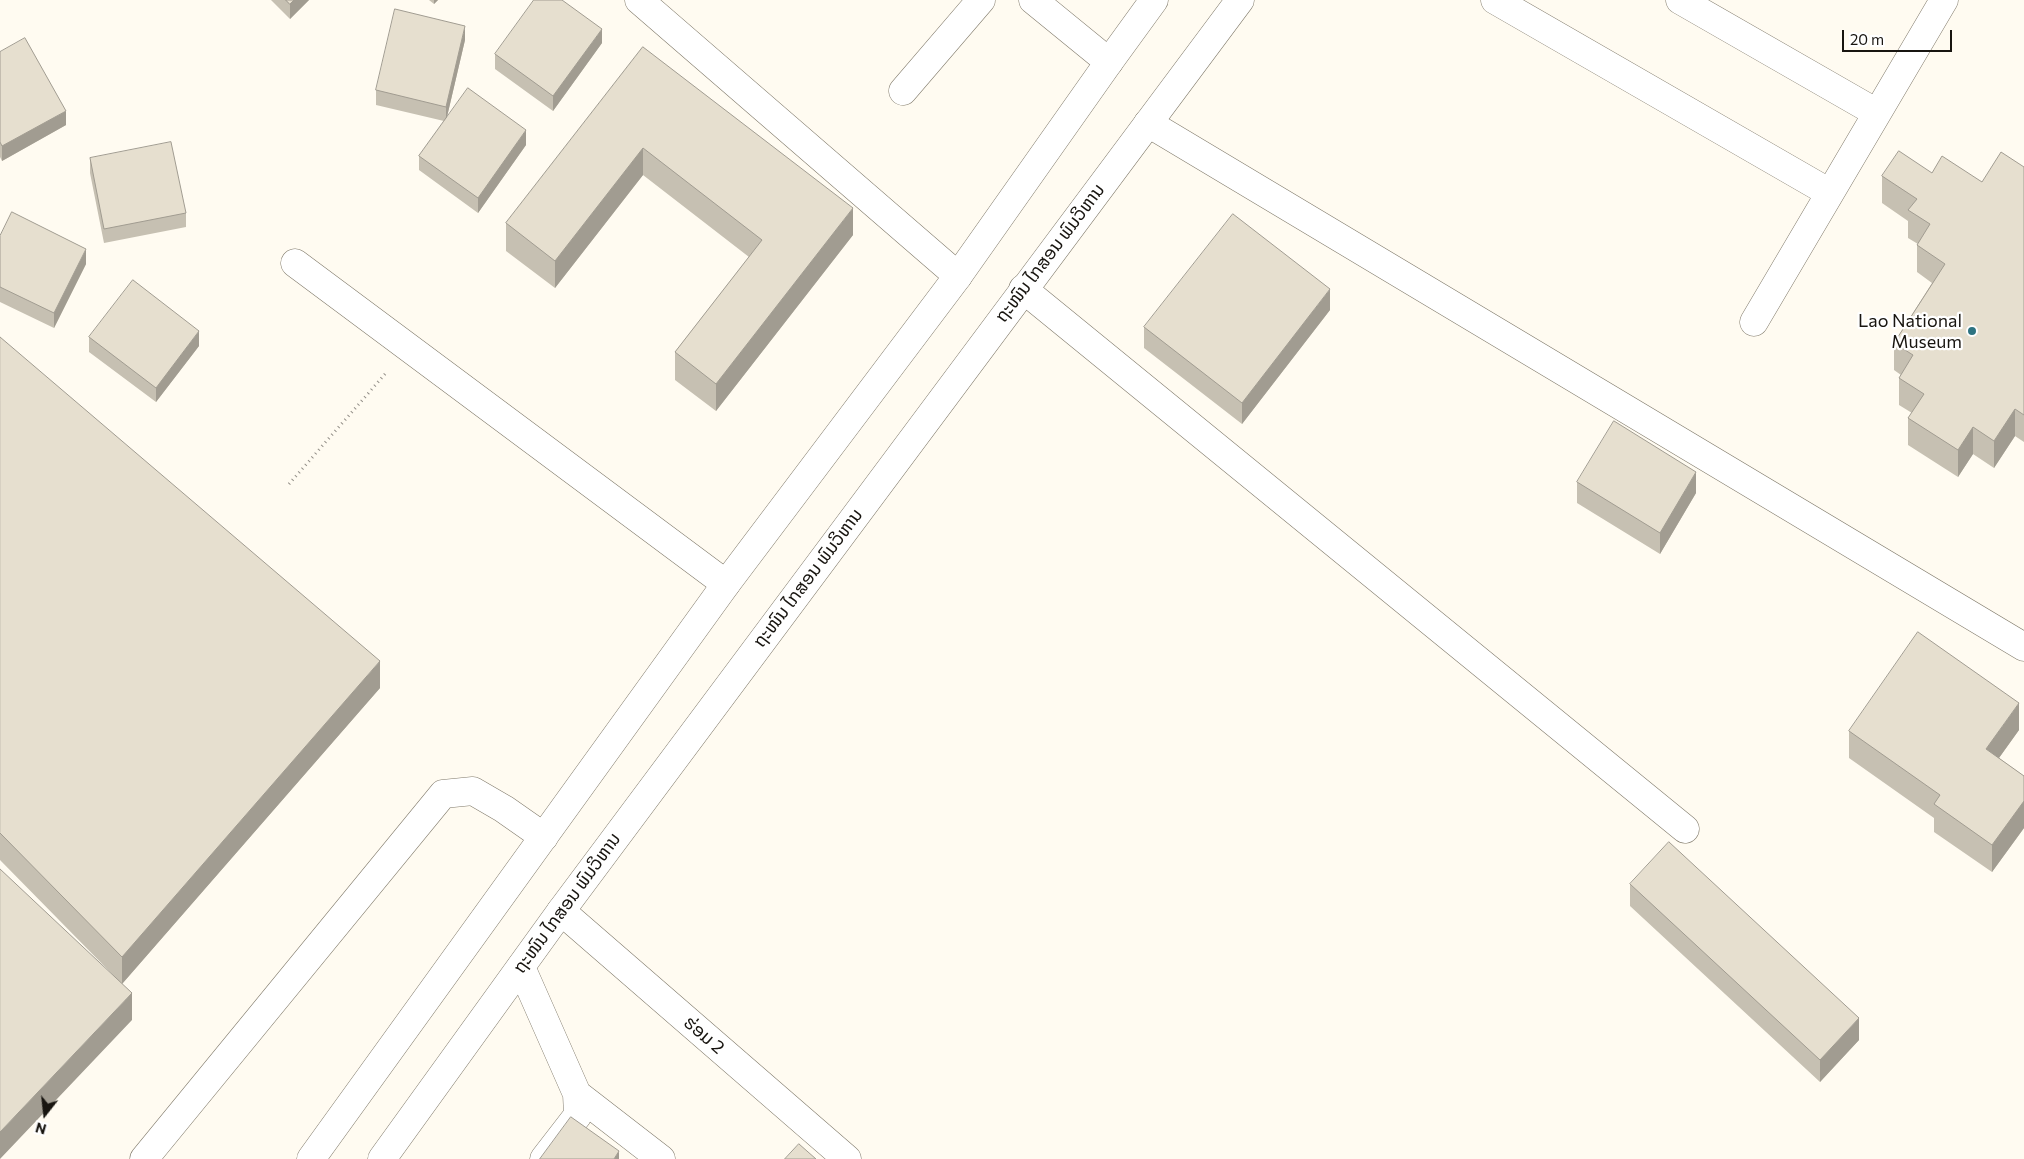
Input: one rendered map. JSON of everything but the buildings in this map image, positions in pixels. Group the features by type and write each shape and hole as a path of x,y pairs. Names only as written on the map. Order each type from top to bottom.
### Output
{"main road":[{"path":"639,0 958,276"},
{"path":"903,91 981,0"},
{"path":"1033,0 1109,62"},
{"path":"312,1159 726,584 958,276 1154,0"},
{"name":"ຖະໜົນ ໄກສອນ ພົມວິຫານ","path":"382,1159 561,911 1240,0"},
{"path":"1495,0 1830,193"},
{"path":"1680,0 1877,113"},
{"path":"1754,322 1944,0"},
{"path":"1148,123 2024,647"},
{"path":"296,263 726,584"},
{"path":"1023,289 1685,829"},
{"path":"144,1159 443,794 473,792 504,809 544,837"},
{"name":"ຮ່ອມ 2","path":"561,911 847,1159"},
{"path":"521,967 576,1094 578,1115 544,1159"},
{"path":"576,1094 661,1159"}],"path":[{"path":"289,484 408,348"}],"place":[{"name":"Lao National Museum","path":"1972,331"}]}
